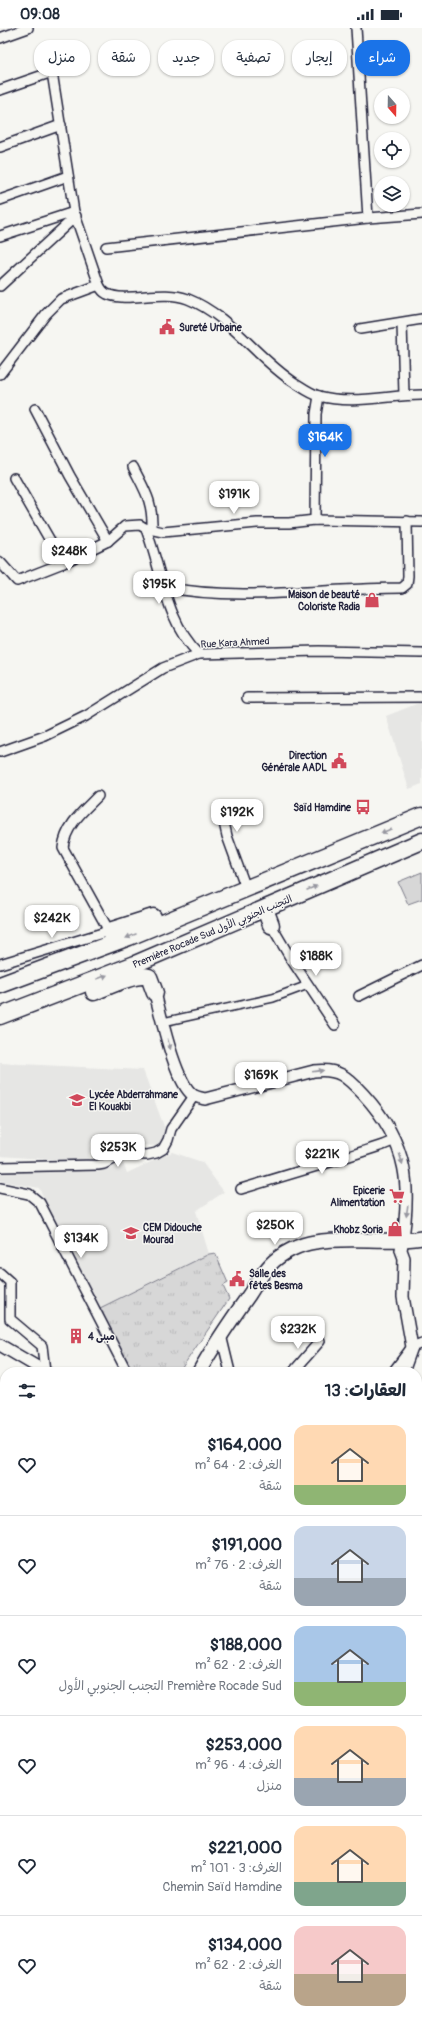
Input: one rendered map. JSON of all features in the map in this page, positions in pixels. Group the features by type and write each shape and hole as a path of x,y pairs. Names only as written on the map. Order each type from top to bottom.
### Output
{"highway":[{"path":"0,985 122,940 422,816"},
{"name":"Première Rocade Sud التجنب الجنوبي الأول","path":"0,1016 135,964 422,841"},
{"path":"109,931 242,890"},
{"path":"265,909 271,925"},
{"path":"24,1007 45,1007 62,1004 135,976 144,975 149,977 155,993"}],"main road":[{"path":"202,1367 221,1336 270,1265 286,1253 300,1246 319,1241 403,1241 422,1238"}],"street":[{"path":"0,38 28,28"},
{"path":"356,28 368,218"},
{"path":"0,90 52,72 75,214 99,285 103,292 115,296 160,295 177,296 189,300 214,315 237,332 263,358 288,379 319,396 372,400 404,395 422,395"},
{"path":"0,147 61,125"},
{"path":"0,200 68,176"},
{"path":"0,236 75,214"},
{"path":"2,282 75,214"},
{"path":"106,247 368,218 422,214"},
{"path":"0,374 46,314 56,304 61,300 99,285"},
{"path":"360,329 422,319"},
{"path":"402,323 404,395"},
{"path":"315,520 315,427 319,396"},
{"path":"35,409 70,476 108,541"},
{"path":"133,467 151,505 153,513 152,529 148,532 149,539 163,586 182,631 190,645 200,654"},
{"path":"14,478 63,563"},
{"path":"0,562 17,581 63,563 108,541 124,526 140,525 163,532 190,531 257,523 289,524 315,520 422,522"},
{"path":"163,586 196,593 278,594 402,588 408,580 407,521"},
{"name":"Rue Kara Ahmed","path":"0,752 45,736 86,716 163,668 200,654 319,651 422,653"},
{"path":"247,698 422,697"},
{"path":"0,964 109,931 63,848 64,837 70,827 98,796"},
{"path":"221,809 242,890"},
{"path":"271,925 335,1025"},
{"path":"359,996 422,966"},
{"path":"163,1022 273,998 308,985"},
{"path":"155,993 175,1062 187,1089 194,1096 205,1099 314,1071 331,1070 345,1078 365,1096 385,1119 395,1140 402,1164 408,1198 401,1250 404,1258 403,1298 417,1345 406,1367"},
{"path":"0,1167 98,1165 104,1164 124,1154 156,1154 163,1149 174,1124 194,1096"},
{"path":"241,1189 384,1146 395,1140"},
{"path":"0,1188 29,1194 40,1203 124,1367"},
{"path":"0,1273 10,1282 10,1319 42,1346 44,1367"},
{"path":"221,1336 229,1367"},
{"path":"297,1367 320,1341"},
{"path":"0,1345 37,1367"},
{"path":"397,1367 417,1345"}],"shaded area":[{"path":"419,703 422,704 422,784 409,789 386,716"},
{"name":"Lycée Abderrahmane El Kouakbi","path":"0,1063 143,1070 165,1129 165,1134 160,1146 91,1143 88,1162 0,1156"},
{"name":"CEM Didouche Mourad","path":"172,1152 202,1162 224,1192 196,1211 209,1254 98,1309 39,1188 0,1181 0,1171 105,1168 121,1158 127,1173"}],"green space":[{"path":"422,872 422,899 408,904 398,882"},
{"path":"215,1253 228,1283 223,1286 229,1299 182,1367 129,1367 98,1309 209,1254"}],"place":[{"name":"Sureté Urbaine","path":"167,327"},
{"name":"Maison de beauté Coloriste Radia","path":"372,600"},
{"name":"Direction Générale AADL","path":"339,761"},
{"name":"Saïd Hamdine","path":"363,807"},
{"name":"Lycée Abderrahmane El Kouakbi","path":"77,1100"},
{"name":"Epicerie Alimentation","path":"397,1196"},
{"name":"Khobz Soria","path":"395,1229"},
{"name":"CEM Didouche Mourad","path":"131,1233"},
{"name":"Salle des fêtes Besma","path":"237,1279"},
{"name":"مبنى 4","path":"76,1336"}]}
